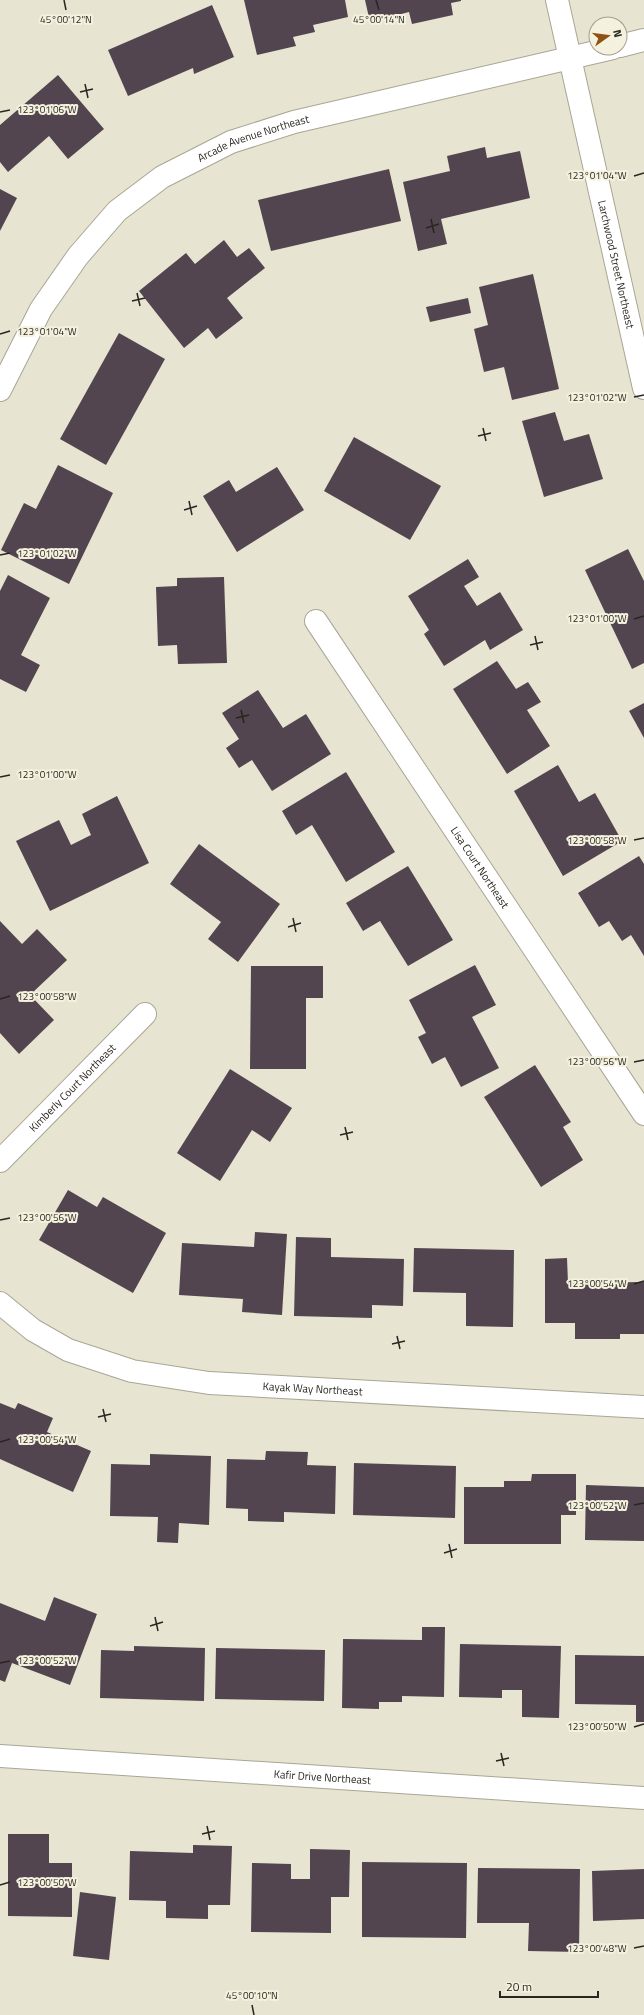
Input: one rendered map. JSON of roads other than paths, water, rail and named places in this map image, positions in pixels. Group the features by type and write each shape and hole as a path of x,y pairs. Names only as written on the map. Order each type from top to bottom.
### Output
{"street":[{"name":"Larchwood Street Northeast","path":"557,0 644,388"},
{"path":"628,44 644,40"},
{"name":"Arcade Avenue Northeast","path":"0,390 41,309 78,256 118,211 162,177 231,142 294,122 588,54"},
{"name":"Lisa Court Northeast","path":"316,621 644,1114"},
{"name":"Kimberly Court Northeast","path":"0,1161 145,1014"},
{"name":"Kayak Way Northeast","path":"0,1303 33,1330 68,1350 132,1370 209,1383 644,1407"},
{"name":"Kafir Drive Northeast","path":"0,1756 644,1798"}]}
